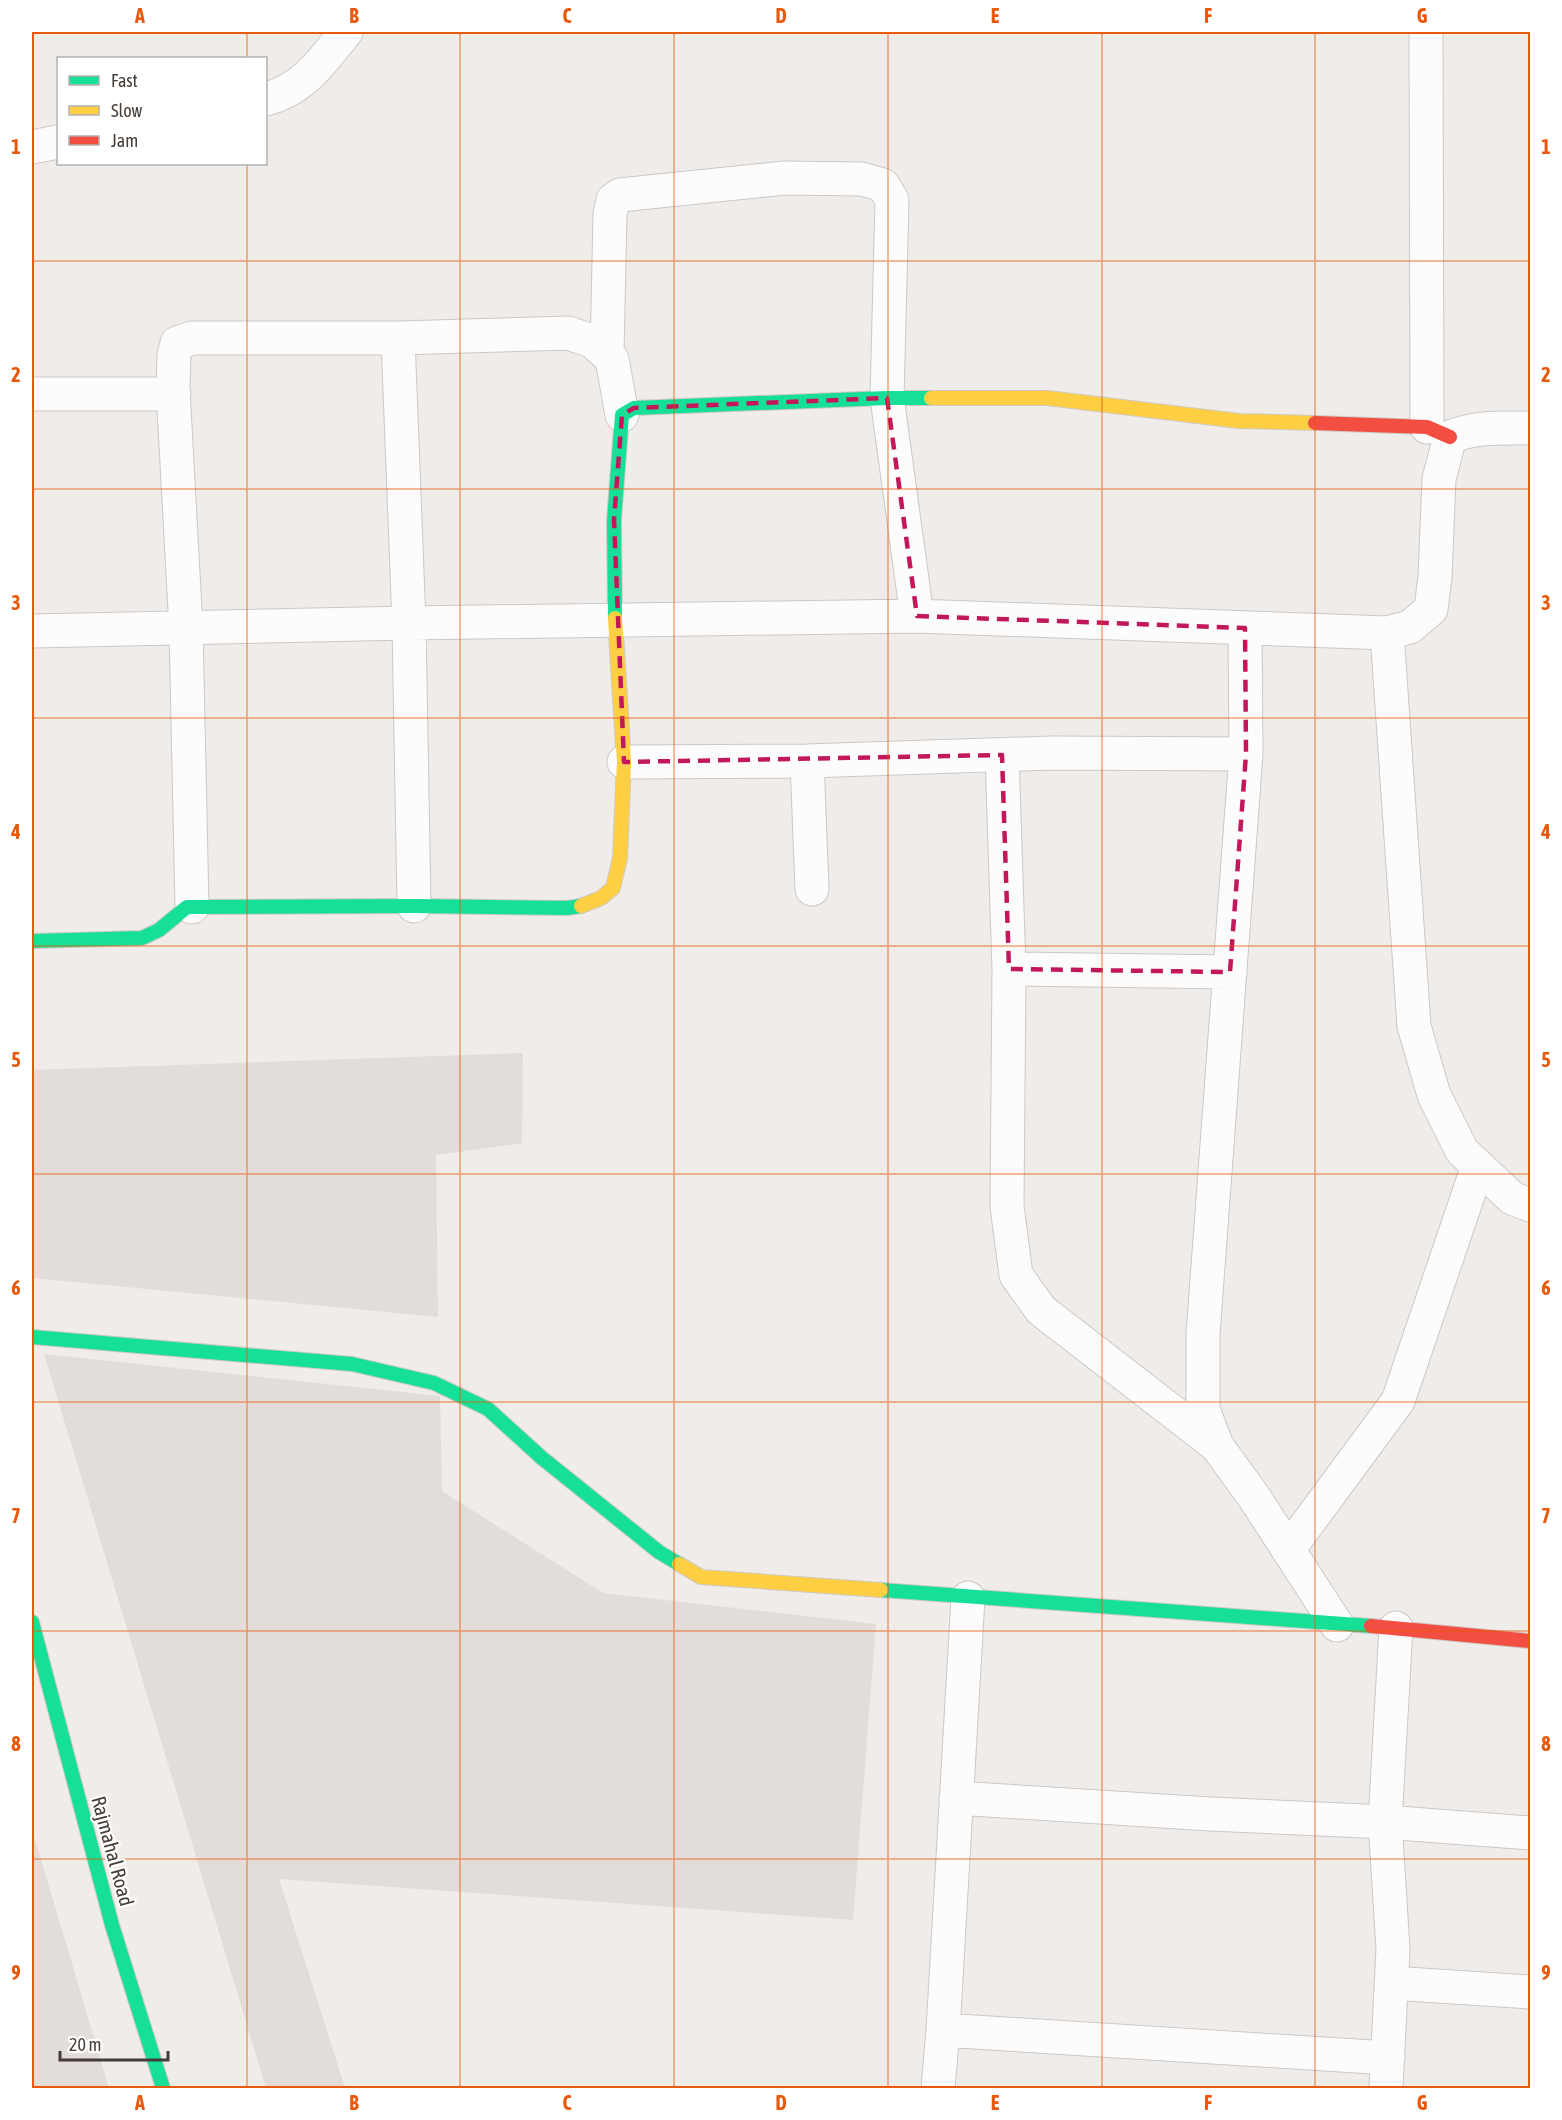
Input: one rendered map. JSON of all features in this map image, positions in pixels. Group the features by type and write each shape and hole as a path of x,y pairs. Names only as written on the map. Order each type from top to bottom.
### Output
{"street":[{"path":"267,99 282,95 306,80 346,32"},
{"path":"32,631 916,616 1388,633 1410,627 1431,609 1435,577 1439,479 1426,32"},
{"path":"32,147 57,142"},
{"path":"607,353 610,214 613,200 621,195 785,178 862,179 883,186 892,200 887,398 916,616"},
{"path":"32,941 136,940 154,933 167,924 179,911 187,907 567,908 585,906 601,898 613,888 620,858 624,762 615,621 614,520 622,415 612,359 592,342 568,333 398,338 192,338 177,343 174,355 174,394 186,628 192,907"},
{"path":"398,338 409,623 414,906"},
{"path":"32,394 174,394"},
{"path":"622,415 634,408 887,398 1047,398 1239,421 1438,432 1530,428"},
{"path":"1245,628 1246,754 1203,1334 1203,1409 1217,1446 1254,1497 1337,1624"},
{"path":"1388,633 1414,1026 1434,1095 1462,1151 1512,1198 1530,1205"},
{"path":"624,762 807,761 1052,753 1246,754"},
{"path":"1002,755 1009,969 1007,1206 1016,1275 1041,1310 1217,1446"},
{"path":"807,761 812,889"},
{"path":"1009,969 1230,972"},
{"path":"1288,1550 1398,1401 1478,1166"},
{"path":"32,1337 352,1364 434,1383 488,1409 542,1458 659,1552 701,1576 968,1598 1396,1628 1530,1641"},
{"path":"938,2088 968,1598"},
{"name":"Rajmahal Road","path":"32,1622 112,1925 163,2088"},
{"path":"943,2030 1387,2073 1393,1949 1385,1822 1396,1628"},
{"path":"956,1797 1210,1814 1385,1822 1530,1833"},
{"path":"1391,1983 1530,1992"}],"highlighted area":[{"path":"887,398 917,616 1245,628 1246,754 1230,972 1009,969 1002,755 624,762 614,520 622,415 634,408"}],"shaded area":[{"path":"523,1053 522,1143 436,1155 438,1317 32,1278 32,1070"},
{"path":"44,1354 440,1396 442,1491 603,1593 876,1624 853,1920 279,1879 345,2088 266,2088"},
{"path":"32,1829 109,2088 32,2088"}],"traffic: fast":[{"path":"615,618 614,520 622,415 634,408 931,398"},
{"path":"32,941 142,938 159,930 187,907 567,908 581,906"},
{"path":"32,1337 352,1364 434,1383 488,1409 542,1458 659,1552 679,1564"},
{"path":"881,1590 1371,1626"},
{"path":"32,1622 112,1925 163,2088"}],"traffic: slow":[{"path":"931,398 1047,398 1239,421 1315,423"},
{"path":"581,906 601,898 613,888 620,858 624,762 615,618"},
{"path":"679,1564 701,1577 881,1590"}],"traffic: jam":[{"path":"1315,423 1427,427 1450,437"},
{"path":"1371,1626 1530,1641"}]}
